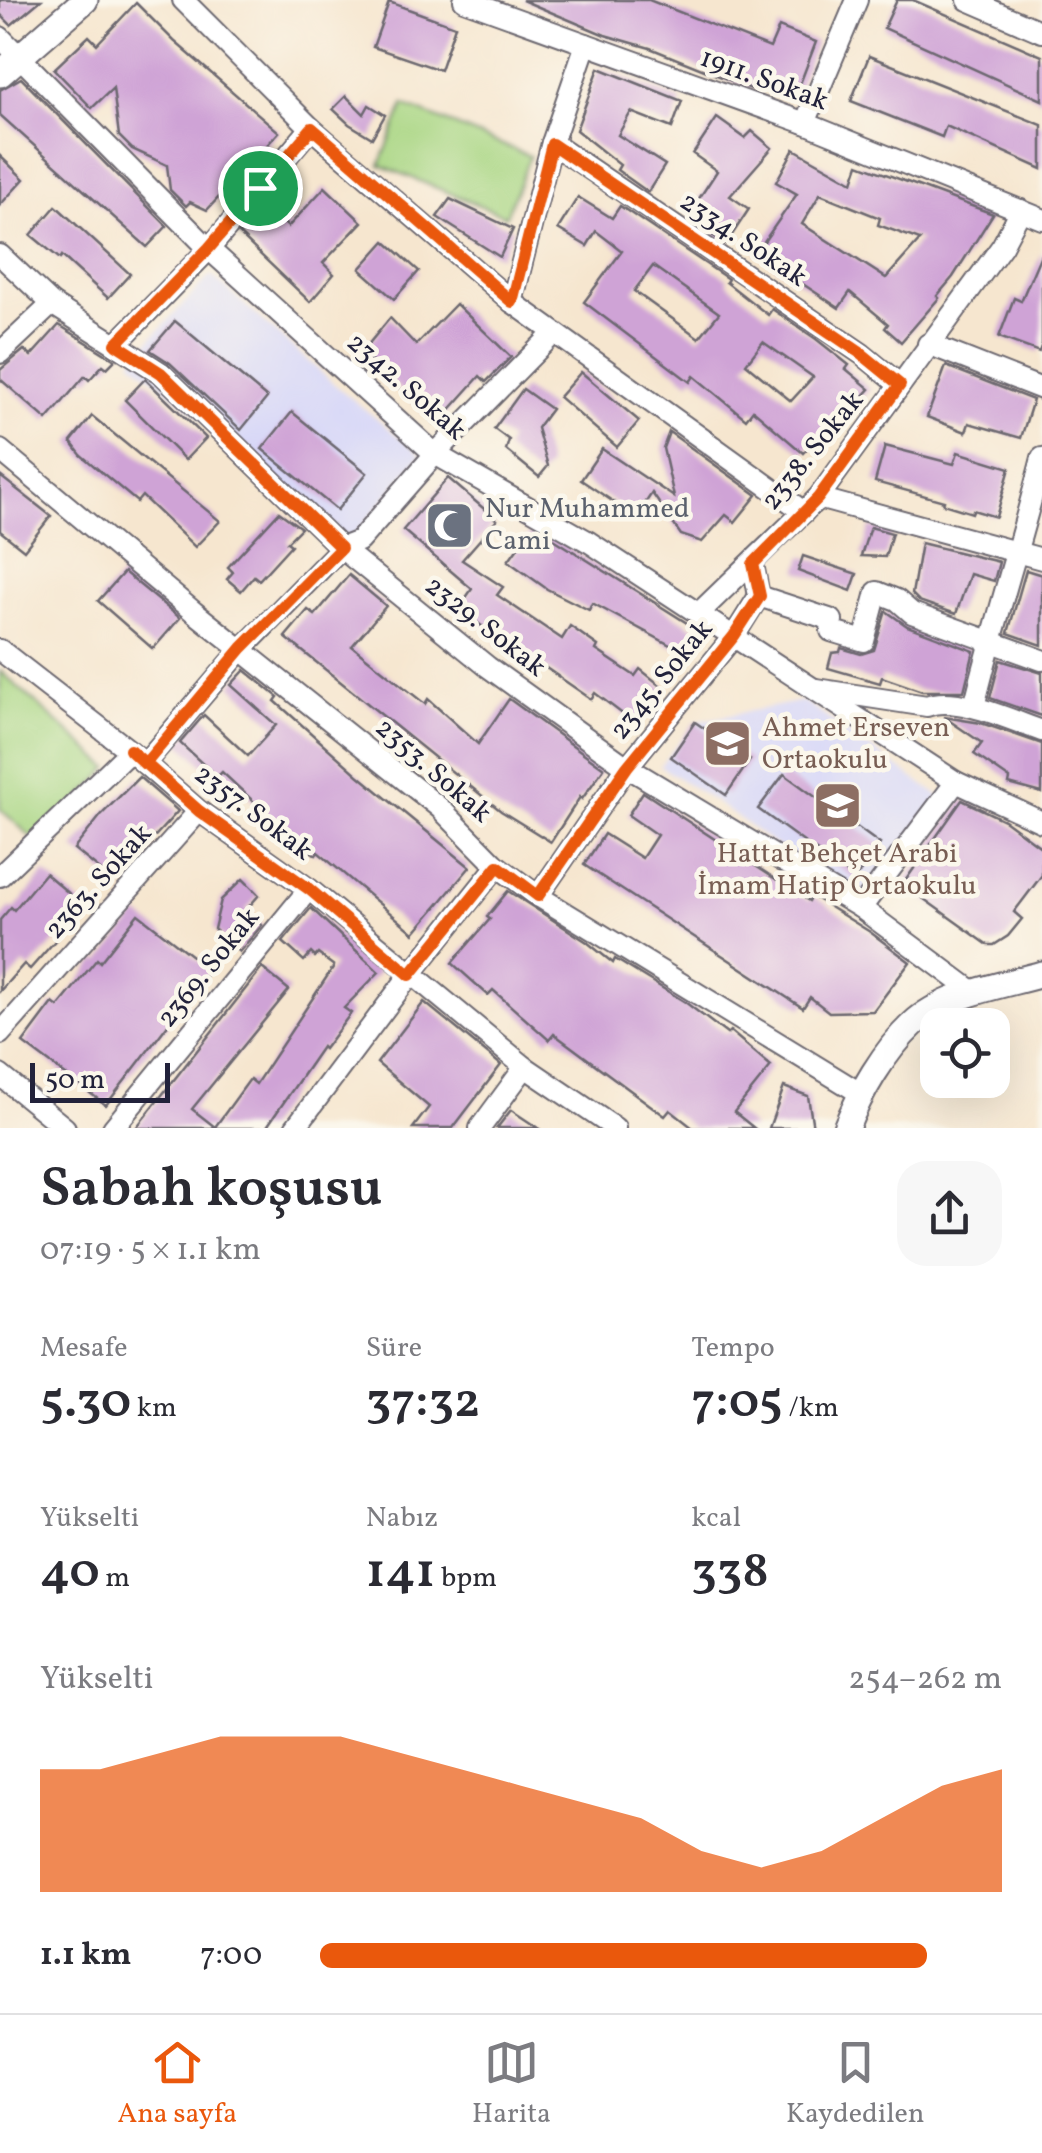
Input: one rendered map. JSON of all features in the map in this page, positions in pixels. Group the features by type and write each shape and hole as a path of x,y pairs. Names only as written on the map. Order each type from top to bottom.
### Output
{"street":[{"path":"10,66 86,0"},
{"path":"183,0 312,128 512,302 811,505 1042,559"},
{"name":"1911. Sokak","path":"464,0 805,123 1042,219"},
{"path":"805,123 856,0"},
{"path":"968,0 1042,32"},
{"name":"2342. Sokak","path":"0,37 10,66 435,454 589,542 956,782 1042,822"},
{"path":"512,302 552,144 586,44"},
{"path":"116,344 209,248 312,128"},
{"name":"2334. Sokak","path":"552,144 862,354 900,385"},
{"name":"2338. Sokak","path":"699,613 811,505 1002,246 1021,210"},
{"name":"2329. Sokak","path":"0,255 52,304 161,373 341,548 488,667 627,767 861,908 975,994"},
{"path":"0,354 52,304"},
{"path":"0,876 130,750 145,764 242,648 341,548 359,541 435,454 554,332"},
{"path":"928,344 1042,388"},
{"name":"2353. Sokak","path":"0,450 440,808 498,866 538,896 860,1093"},
{"path":"974,707 1042,458"},
{"path":"753,564 760,596 832,620 831,631 864,641 877,592 898,600 912,613 1042,660"},
{"name":"2345. Sokak","path":"538,896 627,767 734,636 760,596"},
{"name":"2357. Sokak","path":"0,650 130,750 199,811 309,889 526,1067 615,1128"},
{"path":"809,688 927,706 934,702 974,707 1042,730"},
{"path":"861,908 956,782"},
{"name":"2363. Sokak","path":"0,1034 199,811"},
{"path":"295,1128 498,866"},
{"name":"2369. Sokak","path":"113,1128 309,889"},
{"path":"846,1128 860,1093 913,1024 939,1008 975,994 1042,974"},
{"path":"480,1128 526,1067"},
{"path":"0,1075 66,1128"}],"shaded area":[{"path":"211,275 421,455 349,542 131,360"},
{"name":"Hattat Behçet Arabi İmam Hatip Ortaokulu","path":"803,701 942,798 861,908 660,766 695,722"}],"green space":[{"path":"404,105 530,156 506,216 380,165"},
{"path":"0,671 109,768 38,843 0,809"}],"building":[{"path":"0,0 41,0 11,25 0,14"},
{"path":"522,0 649,0 770,48 779,27 816,42 798,89 758,73 751,89"},
{"path":"897,0 913,0 1042,56 1042,100 884,28"},
{"path":"389,2 455,26 440,70 373,47"},
{"path":"136,3 279,132 207,210 190,202 186,206 170,190 167,165 132,149 119,136 113,88 92,108 54,69 89,36 97,44"},
{"path":"869,56 1042,125 1042,169 946,126 942,137 851,101"},
{"path":"599,68 682,101 672,128 631,112 618,135 665,165 648,192 617,170 620,165 576,130"},
{"path":"21,78 167,226 147,247 0,115 0,90"},
{"path":"346,96 364,114 369,105 385,115 372,138 333,109"},
{"path":"717,118 745,138 752,131 772,148 730,196 749,209 726,244 695,224 698,220 689,214 717,171 693,154"},
{"path":"794,149 853,182 859,164 993,214 939,298 901,342 885,328 888,324 850,292 839,308 756,253 797,194 776,182","holes":["820,194 880,218 878,225 920,240 886,278 802,224"]},
{"path":"0,156 24,179 0,205"},
{"path":"325,187 362,222 323,263 334,274 310,302 239,234 265,204 288,227"},
{"path":"578,197 612,218 620,206 728,279 726,282 768,315 772,309 816,339 849,365 846,369 870,389 850,411 846,406 803,453 753,410 746,419 694,376 690,382 584,302 622,251 596,231 587,246 558,229","holes":["653,266 719,313 699,338 634,291","763,342 813,377 791,401 746,364"]},
{"path":"450,199 513,229 500,257 437,217"},
{"path":"56,206 130,274 108,298 62,256 60,259 31,235"},
{"path":"385,241 419,271 394,299 360,269"},
{"path":"1042,252 1039,352 999,337 1014,298 1021,301"},
{"path":"456,304 511,357 486,382 480,376 436,425 362,352 390,318 416,345"},
{"path":"175,321 267,398 241,430 170,363 150,350"},
{"path":"59,325 115,360 107,368 103,365 89,380 85,376 47,420 0,379 0,370 24,350 31,356"},
{"path":"946,366 1033,400 1021,438 969,423 966,432 927,417"},
{"path":"581,372 639,421 617,447 559,397"},
{"path":"145,379 206,438 185,460 125,400"},
{"path":"523,389 551,409 537,428 548,466 539,477 506,450 509,440 494,429"},
{"path":"292,412 367,473 337,510 262,449"},
{"path":"92,416 220,521 195,547 142,496 137,502 81,455 71,442"},
{"path":"669,432 757,495 735,522 726,515 702,542 681,535 652,493 636,517 581,480 602,449 674,497 663,448"},
{"path":"885,446 954,464 958,452 1010,468 996,517 875,482"},
{"path":"0,476 51,516 24,550 0,531"},
{"path":"448,478 497,520 462,560 503,587 497,595 562,639 570,626 598,646 596,650 635,676 640,669 665,689 637,725 595,693 591,699 533,659 529,665 496,643 499,638 458,609 472,589 403,530"},
{"path":"279,512 301,528 259,580 254,576 241,591 227,579 233,572 228,567"},
{"path":"870,527 892,533 885,557 861,556"},
{"path":"538,529 698,630 685,653 592,603 589,610 547,589 508,561 524,539"},
{"path":"921,543 999,562 994,581 970,574 956,614 919,601 912,594"},
{"path":"803,556 857,574 851,591 798,571"},
{"path":"1026,570 1042,575 1042,645 1008,633"},
{"path":"124,572 180,618 153,649 98,601"},
{"path":"349,575 386,606 352,646 425,704 428,699 478,744 509,699 604,768 551,842 501,811 285,637 308,610 315,615"},
{"path":"886,611 907,626 974,651 964,691 922,691 882,677 880,683 828,668 832,653 840,652 841,648 861,654 874,650"},
{"path":"1000,660 1042,673 1042,716 990,698"},
{"path":"245,670 358,775 470,867 414,933 318,852 316,855 294,839 222,772 217,777 180,743 204,715 248,756 276,725 231,685"},
{"path":"944,717 981,723 1042,744 1042,793 1009,784 1010,779 974,754 982,743"},
{"path":"695,722 750,760 726,795 671,757"},
{"path":"784,774 880,844 855,879 758,809"},
{"path":"139,777 178,811 114,881 74,849"},
{"path":"643,792 809,901 812,896 870,932 910,962 873,1011 829,1012 810,997 803,1008 584,865 604,834 642,858 657,835 628,815"},
{"path":"962,800 1004,820 1042,848 1042,875 1014,912 1022,919 994,945 988,945 903,884"},
{"path":"45,873 85,907 30,969 24,964 0,991 0,920 11,907 14,910"},
{"path":"243,879 259,895 246,910 262,925 239,952 214,929 221,900"},
{"path":"508,891 613,963 615,959 685,1002 727,1034 730,1031 771,1066 734,1112 754,1128 693,1128 670,1110 665,1116 554,1034 549,1040 493,990 488,995 452,963"},
{"path":"311,908 379,972 344,1008 351,1013 322,1047 266,1128 136,1128 262,968 289,990 192,1109 215,1127 250,1079 256,1084 334,966 318,954 315,957 311,953 304,961 283,942"},
{"path":"138,914 210,970 106,1105 23,1043 53,1003 58,1007"},
{"path":"424,1002 501,1065 453,1128 413,1128 429,1107 377,1063"},
{"path":"784,1087 808,1096 813,1128 769,1128"},
{"path":"511,1110 538,1128 497,1128"}],"place":[{"name":"Nur Muhammed Cami","path":"450,525"},
{"name":"Ahmet Erseven Ortaokulu","path":"727,744"},
{"name":"Hattat Behçet Arabi İmam Hatip Ortaokulu","path":"837,806"}],"route":[{"path":"260,188 209,248 116,344 161,373 341,548 242,648 145,764 130,750 199,811 309,889 410,975 498,866 538,896 627,767 734,636 760,596 753,564 818,498 900,385 862,354 552,144 512,302 312,128 260,188"}]}
